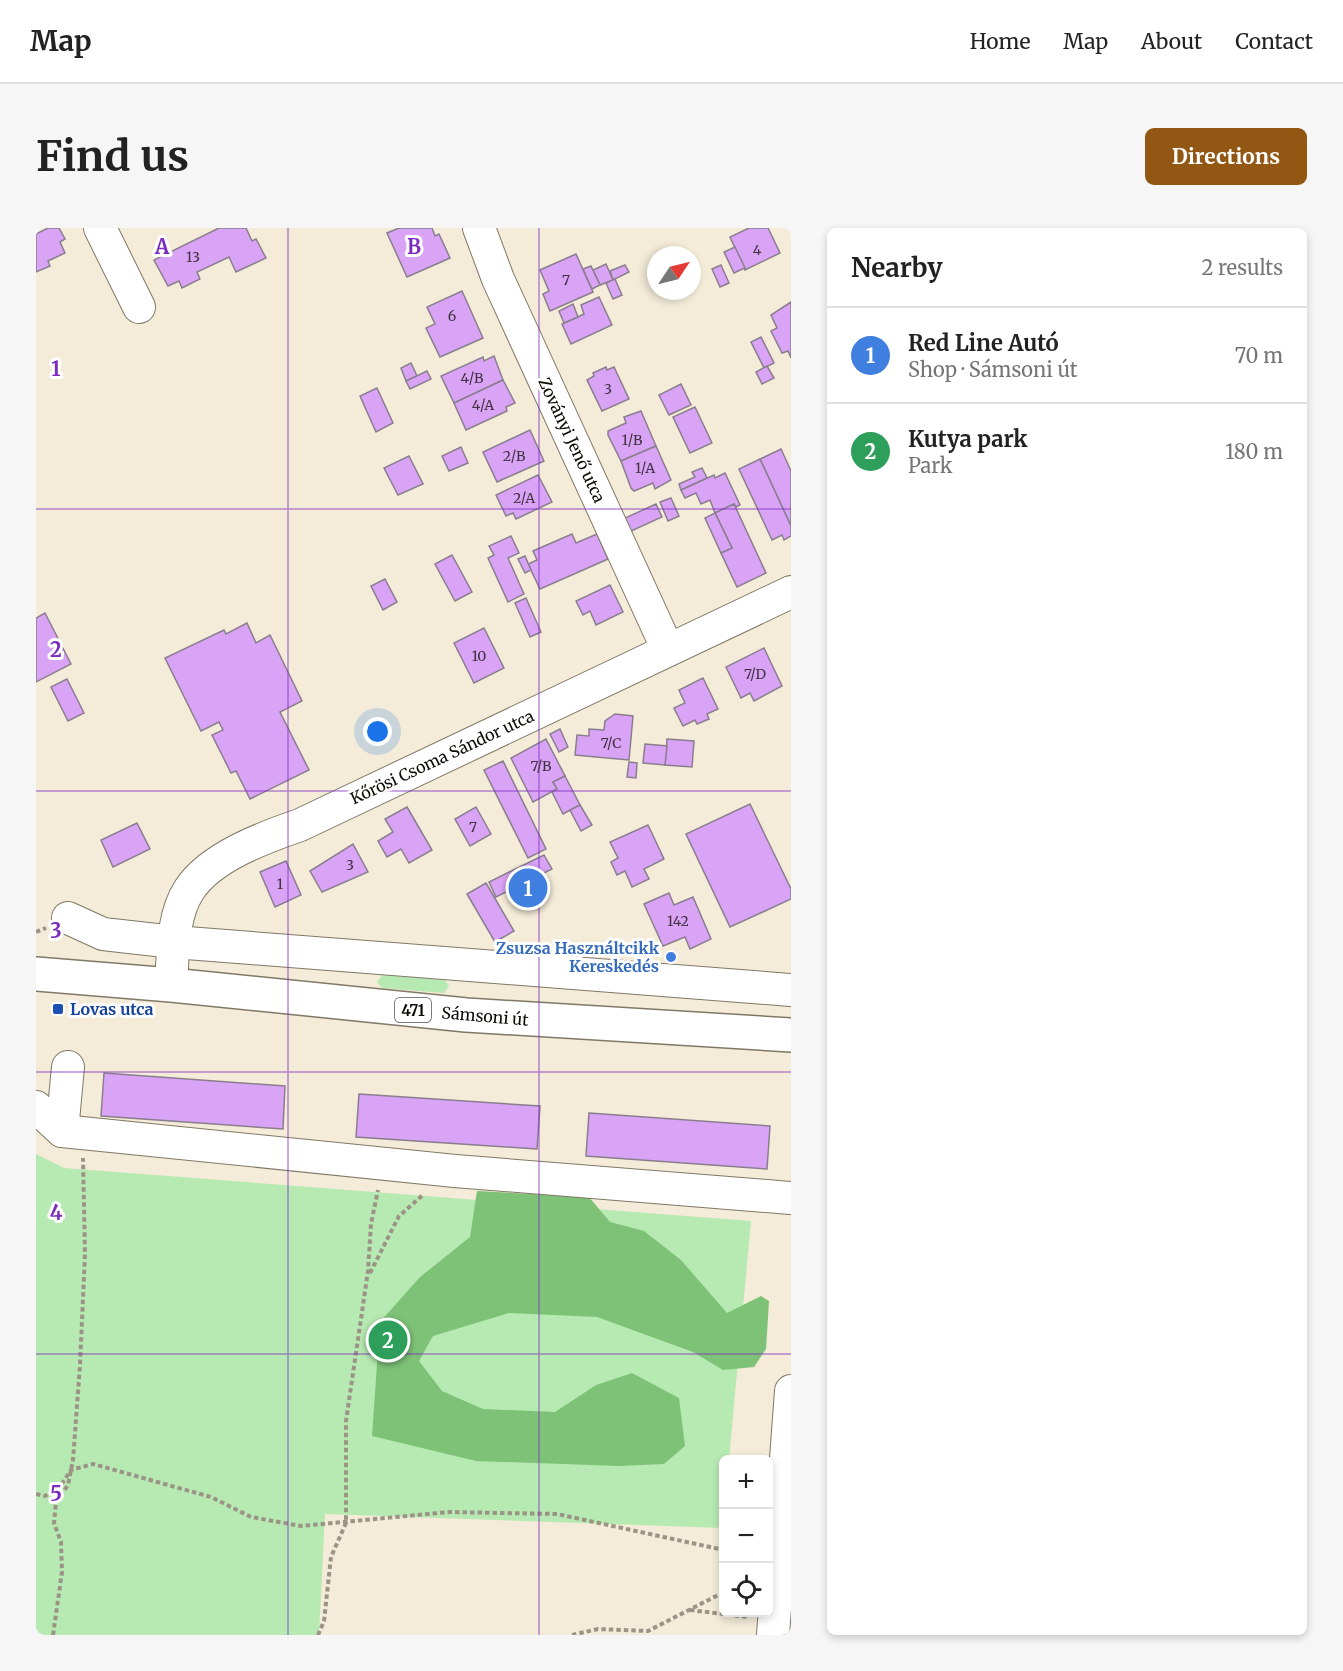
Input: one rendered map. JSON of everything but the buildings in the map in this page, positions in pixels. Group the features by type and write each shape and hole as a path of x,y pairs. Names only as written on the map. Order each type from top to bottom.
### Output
{"main road":[{"name":"Sámsoni út","path":"36,974 171,985 466,1015 791,1035"}],"street":[{"path":"100,228 139,307"},
{"name":"Zoványi Jenő utca","path":"479,228 498,279 668,651"},
{"name":"Kőrösi Csoma Sándor utca","path":"171,985 174,942 189,890 228,856 265,837 300,825 791,592"},
{"path":"68,918 103,934 174,942 791,990"},
{"path":"68,1067 71,1132"},
{"path":"36,1107 71,1132 455,1172 791,1198"},
{"path":"773,1628 791,1398"}],"path":[{"path":"53,1635 62,1572 61,1542 54,1523 56,1502 68,1485 71,1470 85,1254 85,1170 71,1132"},
{"path":"318,1635 324,1620 331,1557 346,1523 346,1421 367,1279 371,1224 384,1165"},
{"path":"367,1279 377,1255 399,1216 455,1172"},
{"path":"36,1494 45,1496 59,1488 71,1470 93,1464 211,1497 251,1517 301,1526 448,1512 557,1515 719,1549"},
{"path":"572,1635 598,1629 648,1631 719,1594"},
{"path":"689,1610 773,1628"}],"green space":[{"path":"382,975 445,980 449,986 444,993 382,988 377,982"},
{"path":"36,1154 64,1168 751,1221 729,1455 719,1455 719,1528 325,1514 319,1635 36,1635"},
{"path":"477,1191 589,1197 610,1222 644,1231 681,1260 727,1313 761,1296 769,1301 766,1349 754,1367 723,1370 693,1352 597,1317 509,1313 433,1336 419,1361 442,1391 483,1409 555,1412 596,1385 632,1373 679,1398 685,1446 664,1464 619,1466 476,1461 372,1436 380,1322 420,1277 470,1237"}],"place":[{"name":"Red Line Autó","path":"528,888"},
{"name":"Zsuzsa Használtcikk Kereskedés","path":"671,957"},
{"name":"Lovas utca","path":"58,1009"},
{"name":"Kutya park","path":"388,1340"}]}
